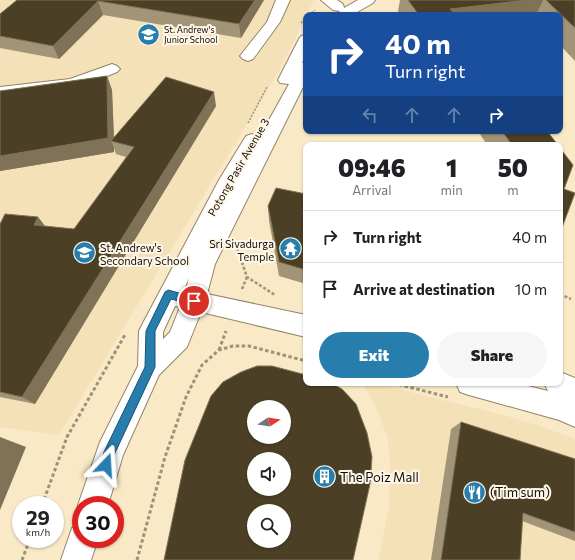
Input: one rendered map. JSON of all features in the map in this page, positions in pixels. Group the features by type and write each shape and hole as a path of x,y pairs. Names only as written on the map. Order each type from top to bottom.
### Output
{"street":[{"path":"248,56 275,18 282,6 283,0"},
{"path":"334,9 350,0"},
{"path":"334,9 368,0"},
{"name":"Potong Pasir Avenue 3","path":"150,367 150,331 228,180 274,104 303,45"},
{"path":"0,92 82,80 99,72 112,69"},
{"name":"Potong Pasir Avenue 3","path":"150,367 179,338 194,301 204,264 278,118 303,72"},
{"path":"168,294 303,325"},
{"path":"96,496 110,452 150,367"},
{"path":"480,386 562,408 575,414"},
{"path":"563,386 575,391"},
{"path":"76,560 80,548"}],"path":[{"path":"247,277 275,295 283,297"},
{"path":"563,295 571,299"},
{"path":"45,496 67,437 127,331"},
{"path":"137,560 165,457 186,397 201,366 219,350 233,346 249,346 303,360"},
{"path":"22,560 27,548"}],"shaded area":[{"name":"St. Andrew's Secondary School","path":"0,0 314,0 308,12 303,12 303,22 279,71 59,435 0,427"},
{"path":"363,386 386,386 503,415 543,427 575,439 575,560 378,560 389,507 390,459 388,440 372,398"}],"building":[{"path":"17,0 255,0 239,24 98,1 53,46 0,36 0,14"},
{"path":"408,0 527,0 450,9 452,12 417,12"},
{"path":"546,0 575,0 575,28 563,16 563,12 558,12"},
{"path":"107,76 108,138 0,156 0,91"},
{"path":"166,77 214,92 22,397 0,392 0,224 5,214 38,217 34,225 74,229 134,147 111,141"},
{"path":"504,134 549,134 556,142 510,142"},
{"path":"563,152 573,165 564,189 575,193 563,225"},
{"name":"Sri Sivadurga Temple","path":"276,188 303,193 303,269 279,262 268,206"},
{"name":"The Poiz Mall","path":"257,366 272,366 303,374 303,386 336,386 342,389 356,404 367,433 372,457 370,484 353,560 164,560 185,460 211,396 223,382 241,372"},
{"path":"461,422 575,459 575,532 523,513 520,560 441,560"}],"place":[{"name":"St. Andrew's Junior School","path":"149,34"},
{"name":"Sri Sivadurga Temple","path":"290,249"},
{"name":"St. Andrew's Secondary School","path":"85,253"},
{"name":"The Poiz Mall","path":"325,477"},
{"name":"(Tim sum)","path":"475,492"}],"route":[{"path":"106,465 110,452 150,367 150,331 168,294 194,301"}]}
